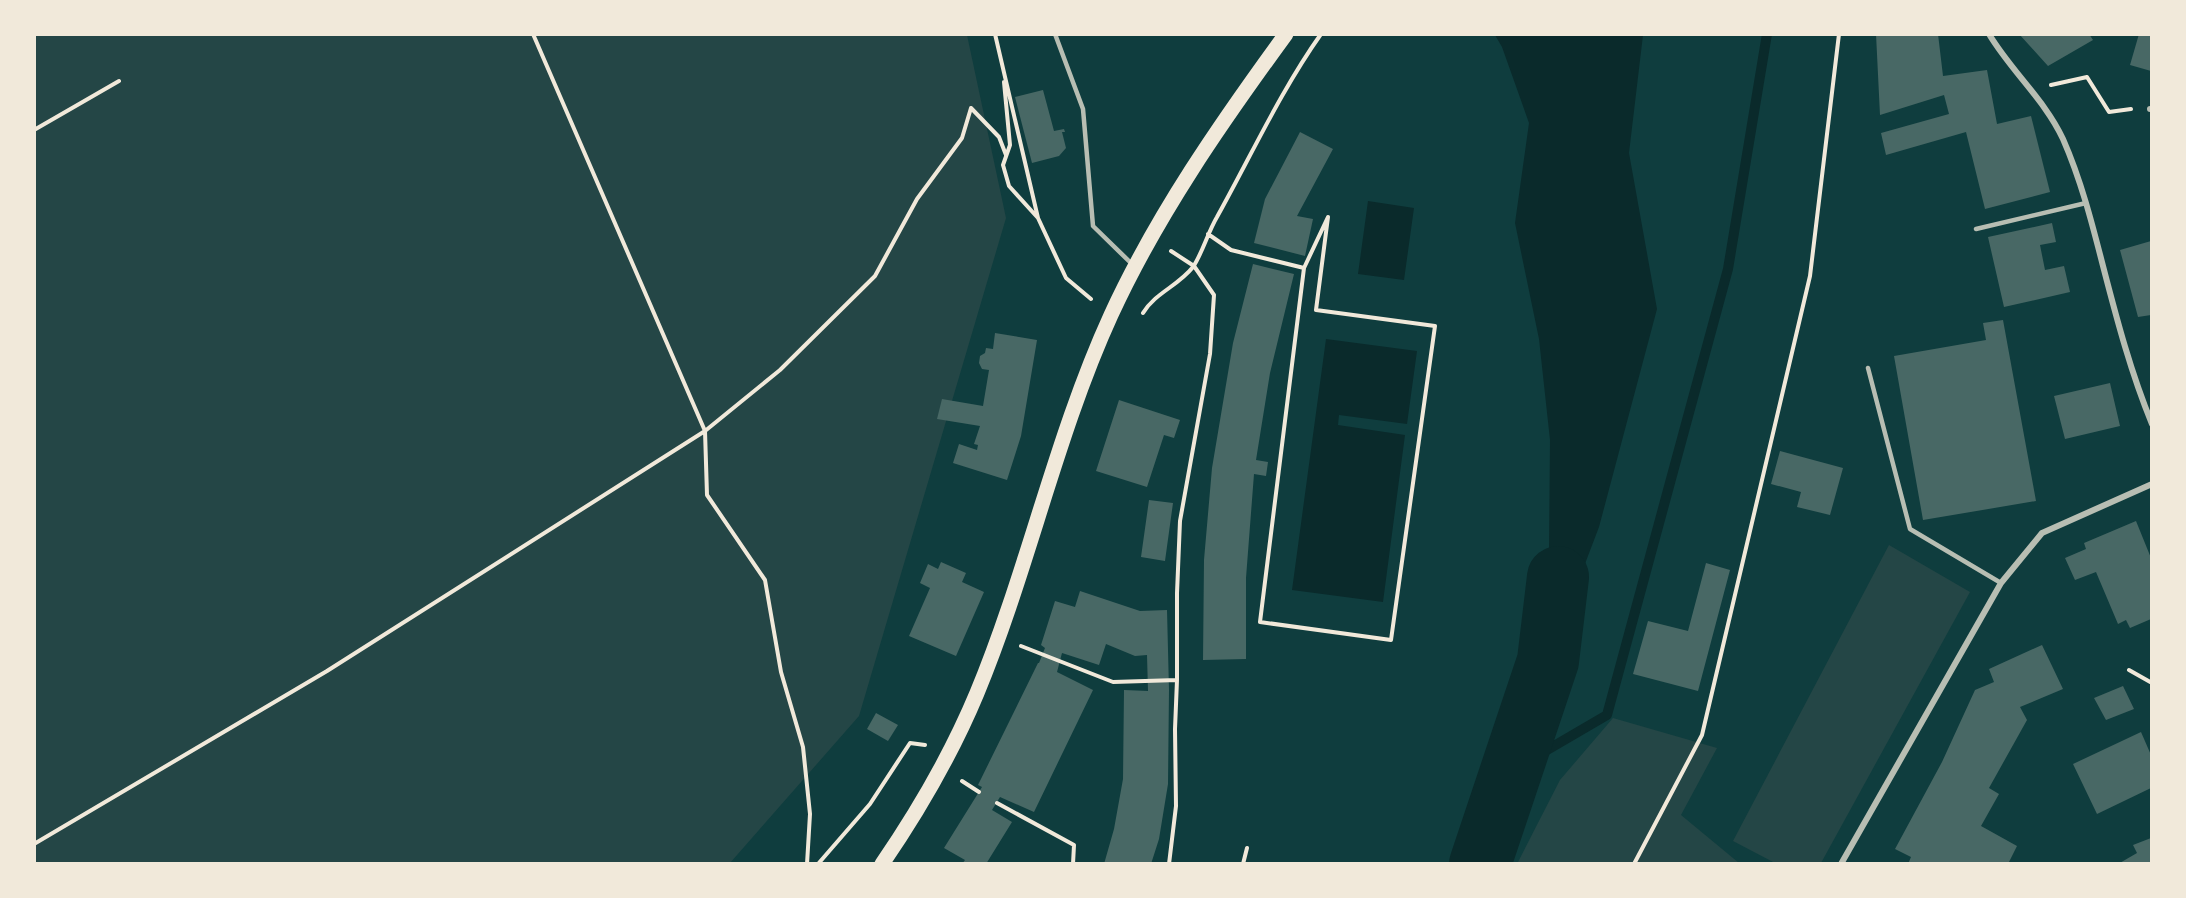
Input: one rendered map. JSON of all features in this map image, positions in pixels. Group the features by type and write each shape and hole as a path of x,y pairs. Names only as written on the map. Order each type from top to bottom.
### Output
{"main road":[{"path":"882,864 951,750 977,693 998,638 1077,402 1111,316 1151,238 1217,132 1286,34"}],"street":[{"path":"1989,34 2001,54 2048,113 2062,137 2086,203 2121,337 2151,424"},
{"path":"1841,864 2001,583 2042,533 2151,484"}],"lane":[{"path":"1055,34 1083,108 1093,226 1136,267"},
{"path":"1976,229 2086,203"},
{"path":"1868,368 1910,529 2001,583"}],"path":[{"path":"533,34 705,431 707,495 765,580 781,672 802,747 810,814 807,864"},
{"path":"995,34 1038,218 1066,278 1111,316 1134,326 1149,302 1174,286 1194,266 1208,234 1277,103 1300,63 1321,34"},
{"path":"1634,864 1702,735 1810,276 1839,34"},
{"path":"1002,64 1010,145 1003,165 1009,186 1038,218"},
{"path":"2029,89 2087,77 2109,112 2151,109"},
{"path":"34,130 119,81"},
{"path":"34,844 327,671 705,431 780,370 875,276 917,199 962,138 971,108 999,137 1006,155"},
{"path":"1328,217 1316,310 1434,326 1391,640 1260,622 1304,268 1328,217"},
{"path":"1208,234 1231,250 1304,268"},
{"path":"1169,864 1176,806 1175,729 1180,521 1214,320 1214,295 1194,266"},
{"path":"998,638 1113,682 1177,680"},
{"path":"2129,670 2151,683"},
{"path":"818,864 870,804 910,743 951,750"},
{"path":"997,803 1074,845 1073,864"},
{"path":"1243,864 1247,848"}],"shaded area":[{"path":"34,35 967,35 1006,218 859,716 730,863 35,863"},
{"path":"1495,35 1643,35 1629,153 1657,309 1599,527 1548,661 1550,440 1539,339 1515,223 1529,123 1502,47"},
{"path":"1368,201 1414,208 1404,280 1358,274"},
{"path":"1326,339 1417,351 1407,424 1339,415 1338,425 1405,435 1383,602 1292,590"},
{"path":"1889,545 1970,592 1821,863 1775,863 1733,841"},
{"path":"1613,718 1717,748 1681,815 1739,863 1517,864 1560,780"}],"building":[{"path":"1876,34 1938,34 1943,76 1987,70 1997,124 2031,116 2050,192 1985,209 1966,132 1886,155 1881,133 1949,114 1944,95 1880,115"},
{"path":"2019,34 2089,34 2093,40 2048,66"},
{"path":"2139,34 2151,34 2151,71 2130,65"},
{"path":"1043,90 1054,131 1064,129 1065,132 1062,132 1066,148 1059,156 1032,163 1015,97"},
{"path":"1300,132 1333,149 1297,216 1313,219 1305,256 1254,243 1265,199"},
{"path":"2052,223 2056,242 2040,245 2045,270 2064,266 2070,292 2004,307 1988,237"},
{"path":"2151,241 2151,315 2138,317 2120,250"},
{"path":"1253,264 1294,274 1270,373 1256,460 1268,462 1266,476 1254,474 1246,578 1246,659 1203,660 1204,560 1212,468 1233,343"},
{"path":"2003,320 2036,501 1923,520 1894,356 1986,340 1983,323"},
{"path":"995,333 1037,340 1021,436 1007,480 953,463 959,444 977,450 978,445 974,444 980,426 937,419 942,399 983,406 989,370 982,369 979,363 980,356 985,353 986,348 993,349"},
{"path":"2110,383 2120,426 2065,439 2054,396"},
{"path":"1119,400 1180,420 1174,438 1164,435 1147,487 1096,471"},
{"path":"1780,451 1843,468 1830,515 1797,507 1801,492 1771,484"},
{"path":"1149,500 1173,503 1165,561 1141,557"},
{"path":"2136,521 2151,558 2151,619 2130,628 2126,620 2118,624 2096,572 2075,580 2065,558 2086,549 2084,543"},
{"path":"941,562 966,573 962,582 984,592 956,656 909,636 930,588 920,583 928,564 938,569"},
{"path":"1706,563 1730,570 1698,691 1633,674 1648,621 1688,631"},
{"path":"1080,591 1140,611 1167,610 1168,784 1159,839 1151,864 1104,864 1114,829 1123,779 1124,690 1148,691 1147,655 1135,656 1106,644 1099,665 1062,653 1057,672 1093,690 1034,812 1000,797 992,810 1012,822 986,864 962,864 965,860 944,848 982,787 978,785 1039,663 1045,648 1041,645 1055,601 1075,607"},
{"path":"2042,645 2063,689 2020,707 2027,720 1989,788 1999,794 1981,826 2017,846 2008,864 1908,864 1911,857 1895,849 1942,762 1975,690 1994,682 1989,669"},
{"path":"2123,686 2134,709 2106,720 2094,698"},
{"path":"876,713 898,725 888,741 867,729"},
{"path":"2141,732 2151,755 2151,788 2097,814 2073,764"},
{"path":"2151,838 2151,864 2118,864 2137,853 2133,845"}],"waterway":[{"path":"1511,771 1607,715 1728,269 1767,34"},
{"path":"1480,864 1548,661 1558,577"}]}
